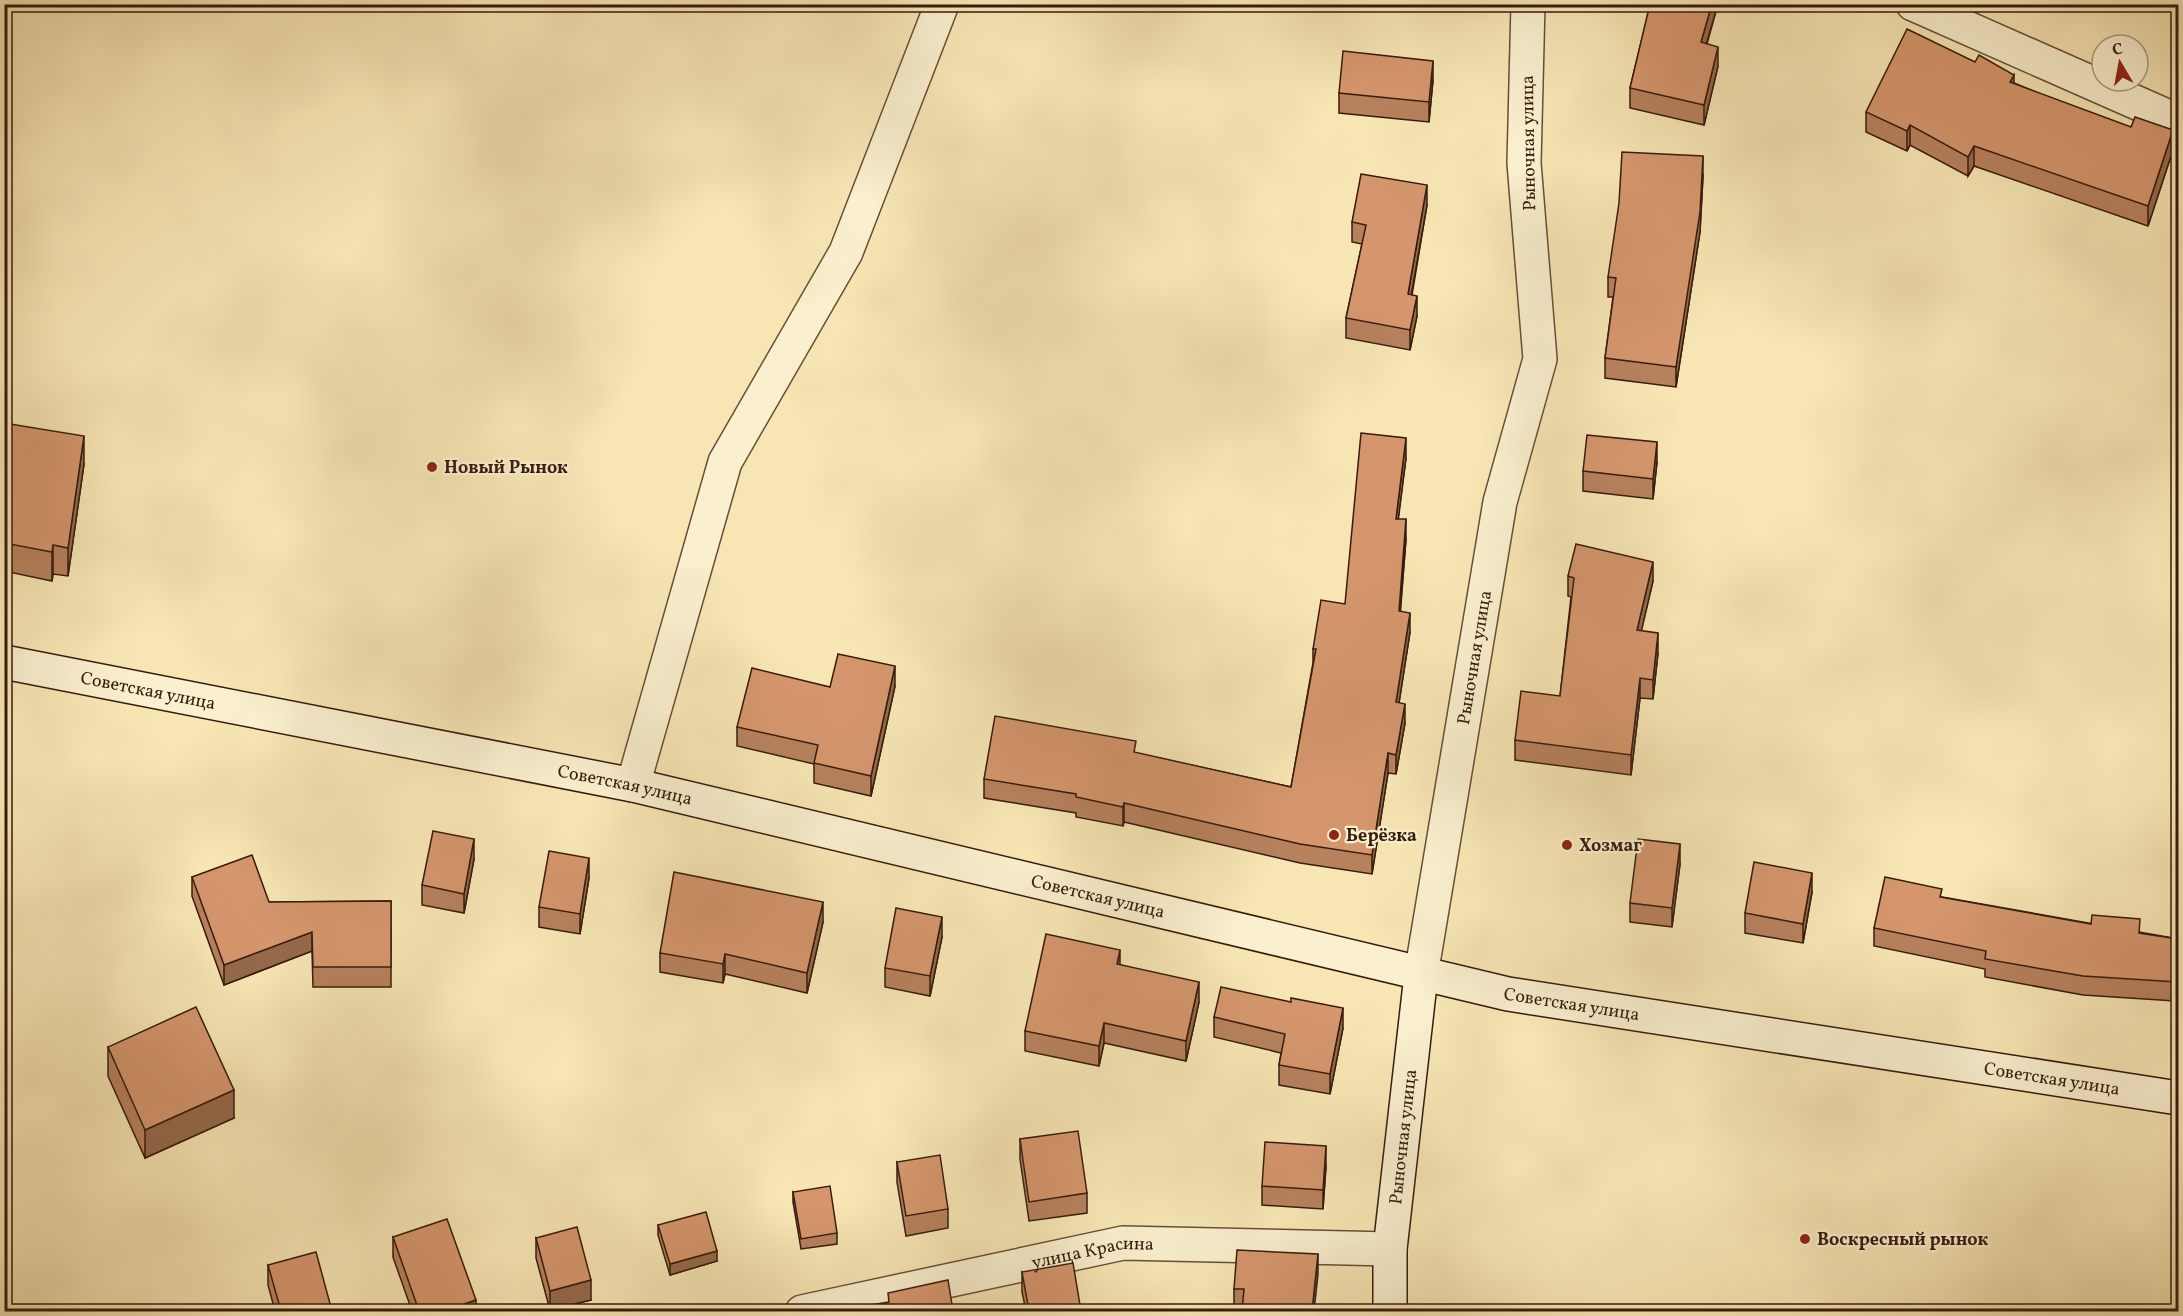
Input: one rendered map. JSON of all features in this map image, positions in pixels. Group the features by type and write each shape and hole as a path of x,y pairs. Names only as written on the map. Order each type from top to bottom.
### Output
{"street":[{"path":"633,786 725,462 846,252 942,4"},
{"name":"Рыночная улица","path":"1390,1311 1390,1249 1421,975 1500,502 1540,359 1524,163 1528,4"},
{"path":"1912,4 2178,121"},
{"name":"Советская улица","path":"14,663 633,786 1508,994 2178,1098"},
{"name":"улица Красина","path":"802,1311 1123,1243 1390,1249"}],"building":[{"path":"1650,4 1712,4 1701,42 1718,47 1704,105 1630,88"},
{"path":"1907,29 1975,62 1979,55 2014,75 2010,82 2131,127 2135,117 2173,130 2148,206 1974,146 1968,157 1910,125 1907,131 1866,112"},
{"path":"1343,51 1433,61 1429,102 1339,93"},
{"path":"1622,152 1703,156 1700,212 1676,367 1605,358 1616,278 1608,277 1619,203"},
{"path":"1361,174 1427,185 1408,294 1417,296 1410,330 1346,318 1366,225 1352,222"},
{"path":"4,423 84,436 68,548 53,545 52,552 4,543"},
{"path":"1361,433 1406,438 1396,519 1406,519 1399,611 1410,613 1396,702 1405,704 1396,755 1388,753 1372,855 1300,844 1124,803 1123,807 1076,797 1076,794 984,779 995,716 1136,741 1134,752 1291,787 1316,649 1313,649 1321,600 1345,604"},
{"path":"1587,435 1657,442 1653,479 1583,471"},
{"path":"1576,544 1653,562 1637,630 1658,633 1653,680 1640,678 1631,755 1515,740 1521,691 1560,696 1574,578 1568,576"},
{"path":"838,654 895,666 871,776 814,763 818,745 737,727 752,668 830,687"},
{"path":"433,831 474,839 464,894 422,885"},
{"path":"1638,839 1680,844 1672,908 1630,903"},
{"path":"549,851 589,858 580,914 539,907"},
{"path":"252,855 269,902 391,901 391,967 313,967 312,932 224,965 192,877"},
{"path":"1754,862 1812,873 1803,924 1745,913"},
{"path":"674,872 823,902 807,973 725,954 723,964 660,953"},
{"path":"1885,877 1942,889 1940,897 2091,924 2092,915 2140,919 2139,933 2178,939 2178,995 2175,994 2177,982 2083,976 1985,959 1986,951 1874,928"},
{"path":"896,908 942,917 930,976 885,968"},
{"path":"1046,934 1120,950 1117,964 1199,982 1186,1041 1104,1023 1099,1046 1025,1031"},
{"path":"1221,987 1291,1002 1291,998 1343,1008 1330,1074 1279,1065 1285,1034 1214,1017"},
{"path":"196,1007 234,1090 145,1130 108,1047"},
{"path":"1078,1131 1087,1193 1029,1202 1020,1139"},
{"path":"1265,1142 1326,1146 1323,1190 1262,1186"},
{"path":"940,1155 948,1209 906,1216 897,1162"},
{"path":"830,1186 837,1233 801,1239 793,1192"},
{"path":"706,1212 717,1251 670,1264 658,1225"},
{"path":"447,1219 476,1300 443,1311 419,1311 393,1237"},
{"path":"577,1227 591,1280 550,1291 536,1238"},
{"path":"1237,1250 1318,1254 1312,1311 1242,1311 1244,1289 1234,1289"},
{"path":"316,1252 332,1311 281,1311 268,1265"},
{"path":"1073,1263 1081,1311 1029,1311 1022,1272"},
{"path":"948,1280 953,1311 833,1311 889,1302 888,1293"}],"place":[{"name":"Новый Рынок","path":"432,467"},
{"name":"Берёзка","path":"1334,835"},
{"name":"Хозмаг","path":"1567,845"},
{"name":"Воскресный рынок","path":"1805,1239"}]}
